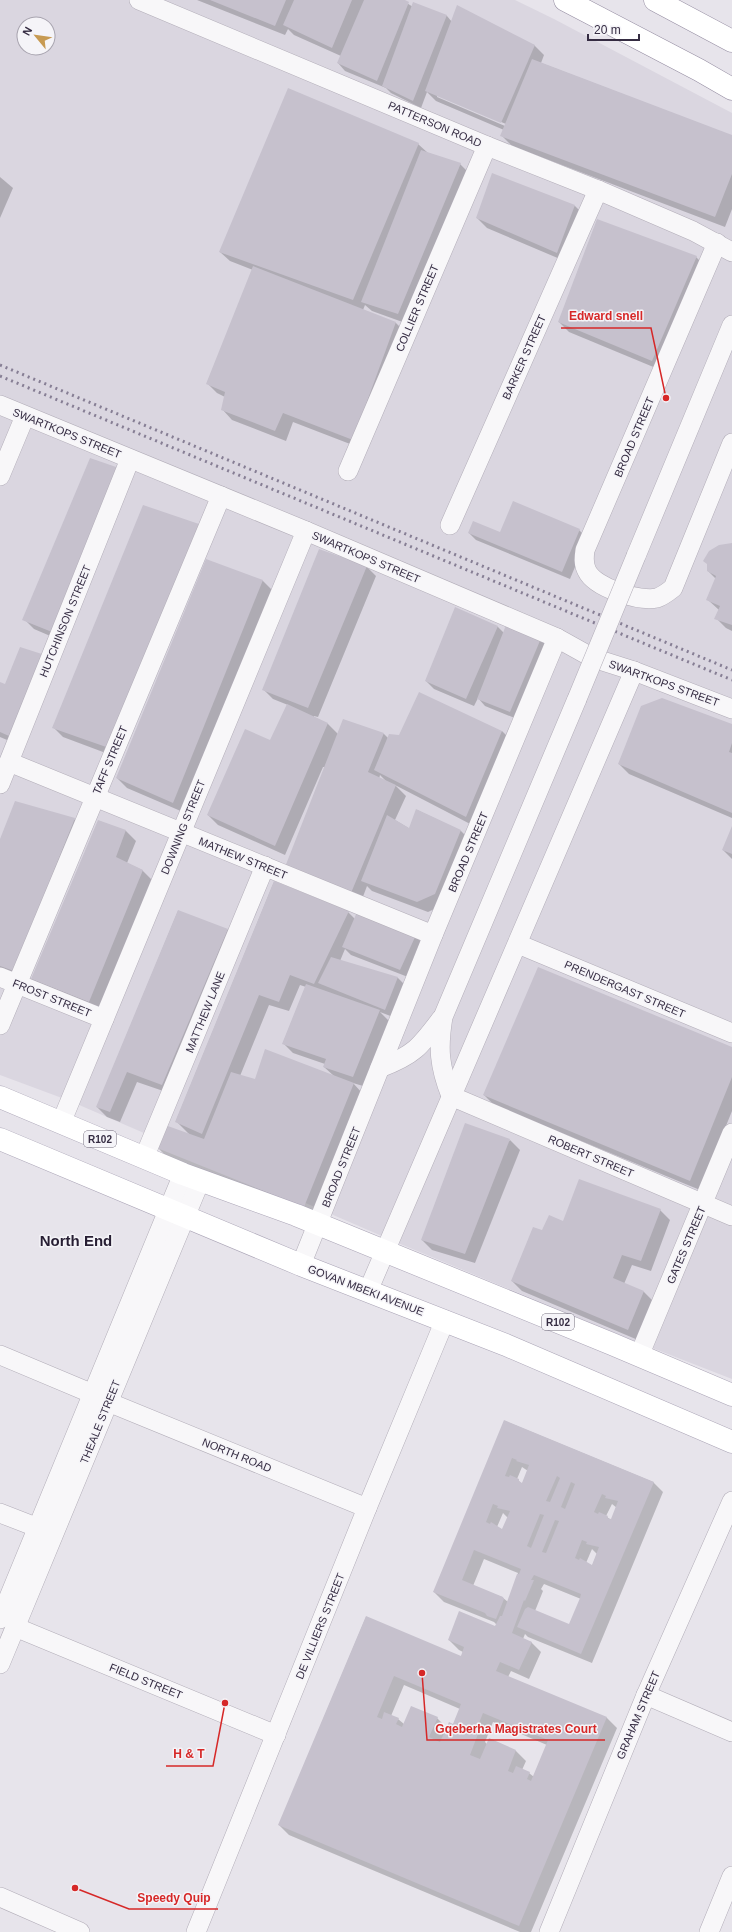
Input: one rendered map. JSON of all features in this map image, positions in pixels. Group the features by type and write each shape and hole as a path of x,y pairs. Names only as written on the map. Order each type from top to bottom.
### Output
{"main road":[{"path":"565,0 699,70 732,89"},
{"path":"655,0 732,41"},
{"name":"R102","path":"0,1097 191,1177 318,1224 732,1395"},
{"name":"GOVAN MBEKI AVENUE","path":"0,1139 301,1265 445,1320 732,1442"}],"street":[{"name":"PATTERSON ROAD","path":"139,0 487,146 598,190 693,231 728,251"},
{"name":"COLLIER STREET","path":"348,471 487,146"},
{"name":"BARKER STREET","path":"450,525 598,190"},
{"name":"BROAD STREET","path":"728,251 585,550 584,565 587,572 593,579 610,588 644,599 657,598 673,588 732,443"},
{"path":"451,1096 443,1077 439,1053 443,1017 732,325"},
{"name":"SWARTKOPS STREET","path":"0,405 306,531 557,638 593,658 634,671 732,708"},
{"path":"0,476 25,416"},
{"name":"HUTCHINSON STREET","path":"0,784 130,459"},
{"name":"TAFF STREET","path":"0,1025 8,981 95,797 221,496"},
{"name":"DOWNING STREET","path":"61,1123 306,531"},
{"name":"BROAD STREET","path":"301,1265 433,935 557,638"},
{"path":"368,1291 634,671"},
{"name":"MATHEW STREET","path":"9,762 433,935"},
{"name":"MATTHEW LANE","path":"144,1158 265,866"},
{"name":"PRENDERGAST STREET","path":"518,944 732,1033"},
{"name":"FROST STREET","path":"8,981 104,1020"},
{"path":"380,1068 409,1055 419,1046 443,1017"},
{"name":"ROBERT STREET","path":"451,1096 732,1216"},
{"name":"GATES STREET","path":"639,1356 732,1134"},
{"name":"THEALE STREET","path":"8,1623 191,1177"},
{"name":"DE VILLIERS STREET","path":"196,1932 367,1508 445,1320"},
{"name":"NORTH ROAD","path":"0,1355 100,1398 367,1508"},
{"name":"THEALE STREET","path":"0,1664 8,1623 36,1527 100,1398"},
{"name":"GRAHAM STREET","path":"549,1932 646,1695 732,1501"},
{"path":"0,1513 36,1527"},
{"name":"FIELD STREET","path":"8,1623 276,1735"},
{"path":"646,1695 732,1732"},
{"path":"709,1932 732,1876"},
{"path":"0,1897 80,1932"}],"shaded area":[{"path":"0,0 515,0 732,113 732,1379 637,1342 398,1243 70,1101 0,1075"}],"building":[{"path":"210,0 286,0 275,26"},
{"path":"294,0 352,0 332,48 283,25"},
{"path":"364,0 405,0 409,2 377,81 337,63"},
{"path":"413,2 447,15 413,101 382,86"},
{"path":"457,5 535,45 501,123 425,91"},
{"path":"532,59 732,135 732,174 715,217 500,136"},
{"path":"288,88 419,143 353,300 219,252"},
{"path":"421,150 461,163 398,314 361,302"},
{"path":"492,173 575,205 557,253 476,218"},
{"path":"597,219 697,256 652,361 558,322"},
{"path":"253,266 396,322 353,440 283,413 275,431 221,410 225,392 206,384"},
{"path":"90,458 119,468 52,632 22,620"},
{"path":"513,501 580,529 562,572 468,533 473,521 500,532"},
{"path":"143,505 199,524 109,748 52,728"},
{"path":"732,543 732,625 714,619 720,606 706,600 716,576 707,571 707,564 703,561 709,551 719,545"},
{"path":"319,549 367,566 308,708 262,690"},
{"path":"206,559 263,580 173,803 116,778"},
{"path":"455,607 498,626 466,699 425,681"},
{"path":"508,620 542,636 510,712 477,699"},
{"path":"20,647 45,655 9,736 0,732 0,682 5,684"},
{"path":"419,692 502,731 466,817 374,770 389,734 399,735"},
{"path":"662,698 732,724 732,743 729,752 732,753 732,813 618,764 641,706"},
{"path":"287,704 328,723 275,846 207,815 245,729 270,740"},
{"path":"343,719 384,733 368,772 396,785 351,893 285,867"},
{"path":"15,801 75,818 14,971 0,966 0,839"},
{"path":"416,809 461,830 435,894 417,902 361,881 387,815 409,828"},
{"path":"98,820 126,830 116,857 143,870 89,1002 31,979"},
{"path":"732,826 732,854 722,850"},
{"path":"274,881 349,911 314,984 290,975 279,1002 259,995 202,1134 175,1122"},
{"path":"178,910 228,929 162,1085 127,1072 110,1112 96,1107"},
{"path":"357,912 416,935 400,970 342,947"},
{"path":"331,957 398,977 385,1010 318,983"},
{"path":"538,967 732,1047 732,1077 690,1181 483,1095"},
{"path":"306,984 380,1010 353,1077 323,1067 326,1059 282,1044"},
{"path":"265,1049 354,1083 304,1207 157,1148 165,1125 204,1139 231,1072 255,1079"},
{"path":"465,1123 510,1139 465,1254 421,1240"},
{"path":"579,1179 661,1209 641,1261 622,1255 613,1278 644,1291 628,1330 511,1281 533,1227 542,1230 549,1215 563,1221"},
{"path":"504,1420 654,1482 581,1654 517,1627 525,1609 528,1607 569,1624 580,1598 581,1594 534,1575 531,1580 534,1580 525,1601 524,1600 512,1633 532,1642 519,1670 500,1662 496,1671 607,1717 519,1926 278,1825 366,1616 461,1656 464,1647 448,1640 459,1611 495,1626 500,1616 502,1616 517,1574 519,1574 521,1569 474,1550 462,1580 503,1597 504,1599 496,1619 433,1592","holes":["512,1458 517,1460 516,1461 529,1465 522,1483 519,1479 510,1475 509,1477 505,1476","557,1476 560,1478 550,1502 546,1501","571,1482 575,1484 565,1509 561,1507","602,1494 606,1496 605,1498 618,1501 611,1519 599,1512 598,1514 594,1512","493,1504 498,1506 497,1508 510,1511 502,1529 491,1522 490,1524 486,1522","540,1514 544,1515 531,1548 527,1546","555,1520 559,1521 546,1553 542,1552","582,1540 587,1542 586,1544 599,1547 592,1565 580,1558 579,1560 575,1558","394,1676 461,1704 453,1724 449,1722 440,1742 429,1737 438,1717 411,1706 402,1727 396,1724 399,1718 384,1712 382,1719 377,1717","483,1713 548,1740 531,1781 527,1779 530,1772 516,1766 513,1773 508,1771 516,1750 489,1738 480,1759 470,1755 478,1734 475,1733"]}],"railway":[{"path":"0,365 732,670"},
{"path":"0,376 732,680"}],"place":[{"name":"Edward snell","path":"666,398"},
{"name":"Gqeberha Magistrates Court","path":"422,1673"},
{"name":"H & T","path":"225,1703"},
{"name":"Speedy Quip","path":"75,1888"}],"district":[{"name":"North End","path":"76,1241"}]}
